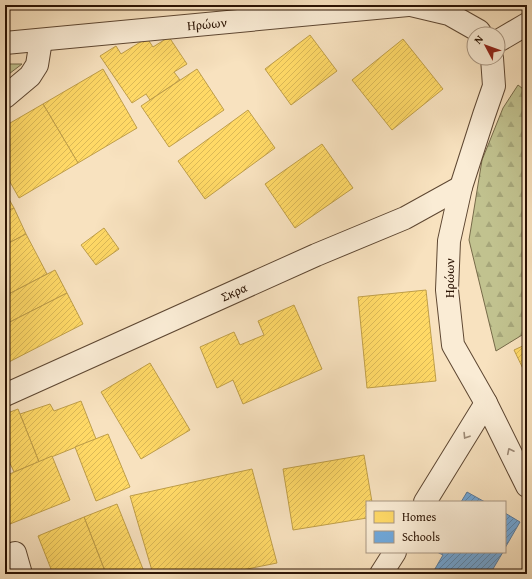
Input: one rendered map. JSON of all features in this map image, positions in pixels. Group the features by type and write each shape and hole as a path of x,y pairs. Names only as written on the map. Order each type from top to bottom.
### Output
{"street":[{"name":"Ηρώων","path":"5,42 410,5 449,14 470,26"},
{"path":"506,36 527,24"},
{"path":"5,98 20,86 34,70 37,65 40,40"},
{"name":"Ηρώων","path":"493,66 494,86 461,187 449,241 447,290 453,345 486,403 527,486"},
{"name":"Σκρα","path":"5,395 294,265 405,218 461,187"},
{"path":"427,501 486,403"},
{"path":"16,553 21,574"},
{"path":"381,574 394,553"}],"green space":[{"path":"5,64 22,64 5,77"},
{"path":"518,85 527,92 527,332 496,351 469,240 482,160 503,108"}],"building: Homes":[{"path":"310,35 337,71 291,105 265,69"},
{"path":"169,37 187,64 174,72 180,80 150,100 146,94 132,103 100,56 116,46 121,54 147,38 153,47"},
{"path":"403,39 443,89 392,130 352,80"},
{"path":"103,69 137,128 78,163 43,104"},
{"path":"197,69 224,110 169,147 141,106"},
{"path":"43,104 78,163 19,198 5,173 5,126"},
{"path":"248,110 275,148 205,199 178,161"},
{"path":"322,144 353,188 295,228 265,184"},
{"path":"5,192 14,208 5,212"},
{"path":"14,208 26,234 5,245 5,212"},
{"path":"104,228 119,249 96,265 81,245"},
{"path":"26,234 47,274 5,296 5,245"},
{"path":"55,270 67,293 6,324 5,296"},
{"path":"426,290 436,381 367,388 358,297"},
{"path":"67,293 83,324 5,364 5,322 6,324"},
{"path":"294,305 322,369 243,404 233,380 217,388 200,347 234,332 240,345 264,335 258,321"},
{"path":"527,344 527,377 514,350"},
{"path":"150,363 190,430 141,459 101,392"},
{"path":"81,401 96,439 39,462 20,414 50,404 54,411"},
{"path":"18,409 39,462 14,472 9,461 5,463 5,414"},
{"path":"108,434 130,487 96,501 75,447"},
{"path":"364,455 372,501 366,501 366,518 293,530 283,469"},
{"path":"52,456 70,500 5,526 5,476"},
{"path":"252,469 277,563 222,574 153,574 130,496"},
{"path":"117,504 145,574 106,574 84,517"},
{"path":"84,517 106,574 53,574 38,536"}],"building: Schools":[{"path":"467,492 483,501 462,501"},
{"path":"506,514 520,522 506,546"},
{"path":"439,553 502,553 490,574 432,574 443,555"}]}
